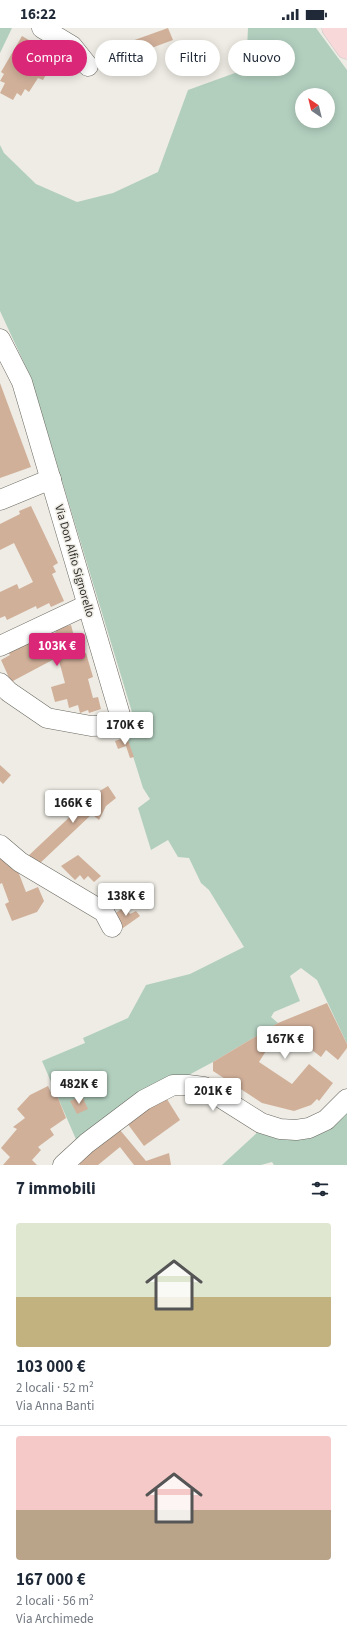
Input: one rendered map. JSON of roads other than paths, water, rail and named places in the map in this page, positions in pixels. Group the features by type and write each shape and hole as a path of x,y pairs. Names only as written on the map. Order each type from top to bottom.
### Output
{"main road":[{"path":"333,28 347,48"}],"street":[{"path":"42,28 72,46 88,66"},
{"name":"Via Don Alfio Signorello","path":"0,339 22,382 123,725 91,726 47,718 9,692 0,683"},
{"path":"0,500 51,479"},
{"path":"0,646 87,605"},
{"path":"0,845 20,862 104,912 112,927"},
{"path":"63,1165 87,1143 144,1100 174,1086 188,1085 204,1087 261,1123 280,1129 296,1130 309,1128 326,1120 347,1099"}]}
